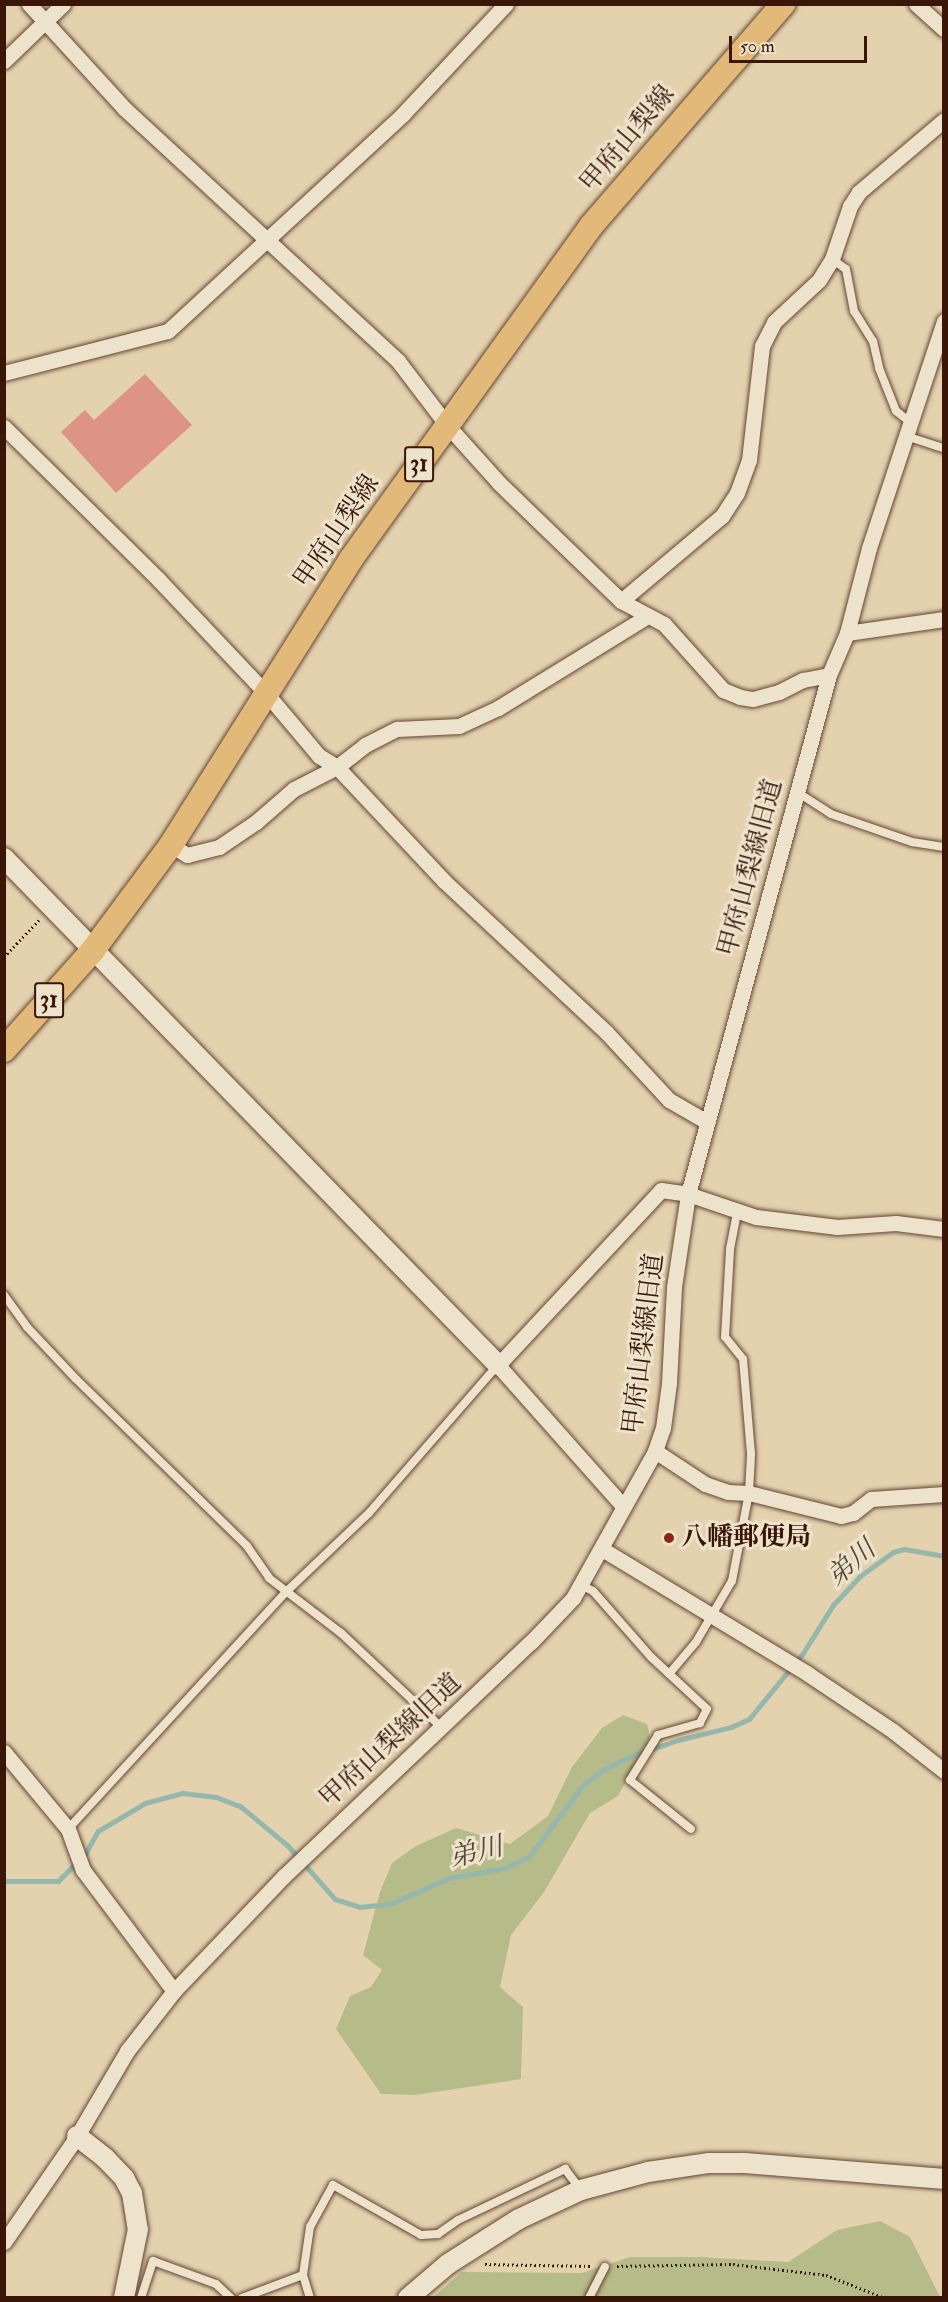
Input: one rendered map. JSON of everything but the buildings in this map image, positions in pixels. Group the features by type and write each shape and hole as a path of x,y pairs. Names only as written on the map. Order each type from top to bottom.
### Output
{"main road":[{"name":"甲府山梨線","path":"4,1050 93,950 171,845 351,559 591,226 783,4"}],"street":[{"path":"29,4 125,109 398,361 447,425 499,483 621,601 664,624 723,690 740,698 753,699 779,692 803,680 829,675"},
{"path":"4,61 63,4"},
{"path":"4,373 168,331 403,114 506,4"},
{"path":"916,4 944,29"},
{"path":"621,601 722,516 737,493 749,460 762,346 774,322 819,280 832,259 850,206 859,192 944,120"},
{"name":"甲府山梨線旧道","path":"4,2242 77,2136 127,2051 174,1991 312,1848 531,1642 573,1598 655,1451 663,1428 669,1383 674,1287 688,1194 829,675 847,633 868,548 944,321"},
{"path":"4,427 159,580 266,693 319,756 337,767 444,881 606,1032 669,1100 707,1122"},
{"path":"171,845 187,855 219,847 256,822 294,789 337,767 365,745 397,729 459,726 498,708 646,616"},
{"path":"847,633 944,619"},
{"path":"4,858 498,1365 623,1506"},
{"path":"498,1365 661,1190 688,1194 756,1217 837,1227 896,1223 944,1228"},
{"path":"655,1451 705,1484 728,1492 749,1493 842,1516 853,1513 872,1499 944,1494"},
{"path":"602,1549 808,1674 893,1731 944,1771"},
{"path":"4,1752 70,1835 83,1870 174,1991"},
{"path":"77,2136 118,2171 132,2193 138,2229 123,2298"},
{"path":"408,2298 447,2264 519,2219 581,2190 648,2172 709,2163 745,2163 944,2179"}],"lane":[{"path":"832,259 846,269 854,311 873,341 879,368 896,411 908,429 944,448"},
{"path":"796,792 831,814 912,842 944,847"},
{"path":"669,1674 696,1642 732,1581 749,1493 751,1454 743,1359 725,1337 730,1249 737,1212"},
{"path":"4,1295 27,1327 76,1379 247,1546 268,1578 341,1633 440,1726"},
{"path":"70,1835 287,1591 369,1513 498,1365"},
{"path":"581,1585 593,1591 651,1657 707,1709 707,1714 700,1723 658,1735 630,1780 692,1829"},
{"path":"310,2298 303,2275 310,2226 333,2185 422,2235 438,2234 458,2220 565,2169 581,2190"},
{"path":"141,2298 153,2261 216,2284 231,2298"},
{"path":"589,2298 605,2266"},
{"path":"242,2298 303,2275"}],"path":[{"path":"4,957 53,907"},
{"path":"482,2264 551,2263 605,2266 733,2264 826,2275 885,2298"}],"green space":[{"path":"623,1715 647,1724 650,1737 618,1796 590,1813 544,1892 511,1935 500,1987 523,2007 521,2079 415,2095 381,2094 336,2029 350,1996 371,1987 382,1970 363,1955 380,1892 392,1863 416,1846 456,1828 510,1844 548,1816 572,1767 602,1728"},
{"path":"880,2221 910,2237 940,2297 432,2298 462,2272 582,2273 630,2257 699,2257 788,2262 837,2230"}],"waterway":[{"name":"弟川","path":"4,1881 58,1881 85,1854 98,1831 145,1803 183,1793 216,1797 240,1806 287,1845 335,1899 359,1907 390,1904 449,1878 505,1868 529,1857 582,1786 602,1771 626,1758 678,1740 731,1727 749,1719 803,1653 833,1605 860,1576 893,1552 904,1549 944,1556"}],"place":[{"name":"八幡郵便局","path":"669,1538"}]}
